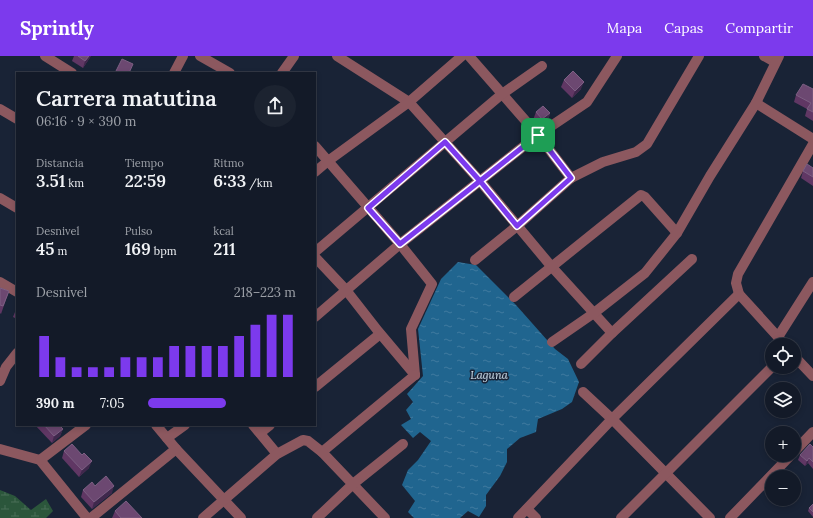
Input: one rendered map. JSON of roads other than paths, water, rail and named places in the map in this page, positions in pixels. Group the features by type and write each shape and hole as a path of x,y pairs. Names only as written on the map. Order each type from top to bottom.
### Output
{"street":[{"path":"45,56 70,72"},
{"path":"175,72 183,56"},
{"path":"200,56 228,72"},
{"path":"283,72 294,56"},
{"path":"337,56 409,102 480,181 551,266 612,333"},
{"path":"316,171 409,102 462,56"},
{"path":"469,56 538,135 571,178"},
{"path":"475,260 517,226 571,178 603,162 636,152 648,144 699,56"},
{"path":"552,342 594,313 645,273 677,233 710,176 756,103 777,59 764,56"},
{"path":"316,316 400,244 538,135 587,102 614,57"},
{"path":"316,251 502,94 542,66"},
{"path":"756,103 813,138"},
{"path":"0,109 16,119"},
{"path":"813,144 738,274 736,283 739,294 778,337 813,282"},
{"path":"316,147 400,244 432,284 411,329 415,375"},
{"path":"514,297 641,195 645,197 677,233"},
{"path":"0,198 16,207"},
{"path":"316,258 346,290 380,334 415,375"},
{"path":"581,364 612,333 692,259"},
{"path":"0,282 16,291"},
{"path":"518,518 612,420 739,294"},
{"path":"316,386 380,334"},
{"path":"0,381 3,365 16,354"},
{"path":"801,363 813,376"},
{"path":"621,518 765,374"},
{"path":"322,452 415,375"},
{"path":"583,392 710,518"},
{"path":"40,460 85,426"},
{"path":"157,426 176,449 241,518"},
{"path":"167,438 184,426"},
{"path":"254,426 277,454"},
{"path":"260,433 269,426"},
{"path":"801,445 813,433"},
{"path":"203,518 277,454 303,440 308,441 322,452 385,518"},
{"path":"318,518 353,484 403,444"},
{"path":"0,449 40,460 87,518"},
{"path":"91,518 176,449"},
{"path":"730,518 784,462"},
{"path":"527,509 536,518"}],"water":[{"name":"Laguna","path":"458,262 476,265 516,305 555,349 568,359 579,382 572,402 562,409 538,419 536,432 520,438 507,449 507,462 500,476 486,495 486,506 479,517 468,511 460,518 414,518 408,512 415,501 402,485 408,470 418,460 431,441 420,432 413,438 401,425 411,419 406,410 413,402 407,394 423,376 418,329 441,279"}]}
